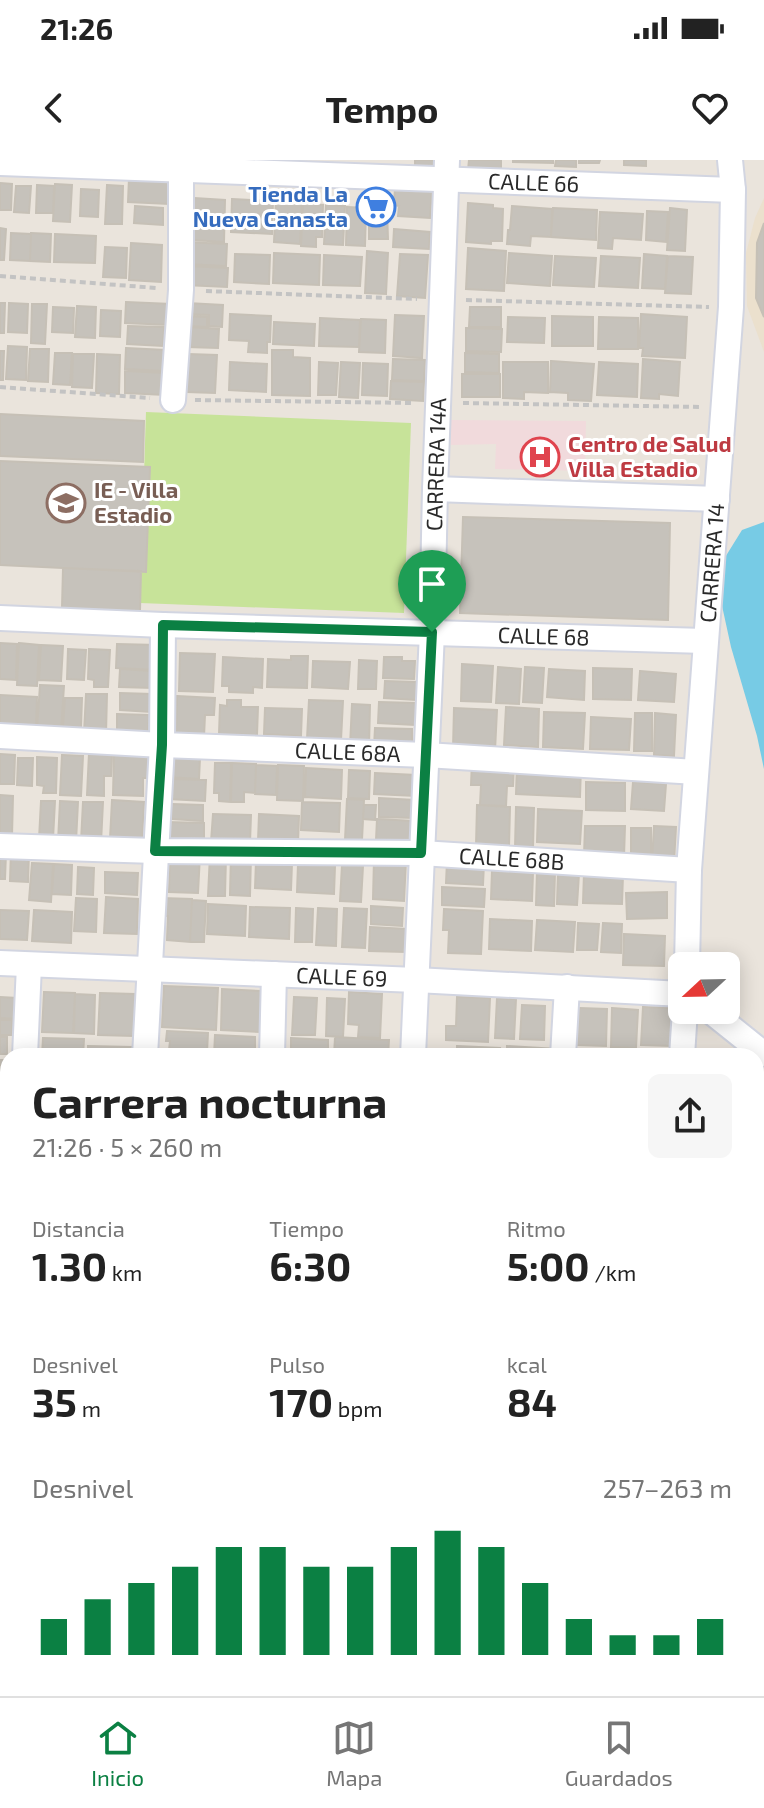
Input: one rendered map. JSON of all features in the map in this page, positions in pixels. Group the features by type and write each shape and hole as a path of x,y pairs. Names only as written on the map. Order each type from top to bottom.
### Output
{"street":[{"name":"CARRERA 14","path":"687,952 689,870 731,307 733,190 730,160"},
{"name":"CALLE 66","path":"0,163 181,170 447,170 733,190"},
{"path":"173,400 181,290 181,170"},
{"name":"CARRERA 14A","path":"413,1048 432,632 447,170"},
{"path":"435,489 717,499"},
{"name":"CALLE 68","path":"0,618 705,641"},
{"path":"145,1048 162,745 163,625"},
{"name":"CALLE 68A","path":"0,736 426,755 696,772"},
{"name":"CALLE 68B","path":"0,846 155,851 421,853 689,870"},
{"name":"CALLE 69","path":"0,963 668,993"},
{"path":"25,1048 29,965"},
{"path":"272,1048 274,974"},
{"path":"563,1048 567,987"},
{"path":"683,1048 684,1024"},
{"path":"726,1024 756,1048"}],"path":[{"path":"0,276 181,290 731,307"},
{"path":"0,387 173,400 724,408"}],"shaded area":[{"path":"764,198 764,352 747,306 746,253"},
{"name":"Centro de Salud Villa Estadio","path":"451,420 586,421 585,471 495,469 496,444 451,445"}],"green space":[{"path":"146,412 411,423 404,613 140,603"}],"water":[{"path":"764,522 764,769 719,592 724,559 742,530"}],"building":[{"path":"415,160 440,160 440,170 415,169"},
{"path":"469,160 501,160 501,171 468,170"},
{"path":"553,160 553,163 513,162"},
{"path":"556,160 576,160 576,167 555,166"},
{"path":"579,160 600,160 599,163 579,163"},
{"path":"624,160 646,160 646,166 624,165"},
{"path":"129,178 170,180 169,204 128,202"},
{"path":"0,183 12,184 11,210 0,210"},
{"path":"55,184 72,185 70,222 53,221"},
{"path":"37,185 54,186 53,213 36,213"},
{"path":"107,185 123,186 122,224 105,224"},
{"path":"16,186 31,186 29,213 14,212"},
{"path":"395,187 432,189 430,218 398,216 399,206 394,205"},
{"path":"81,189 99,190 98,217 80,216"},
{"path":"194,198 225,200 224,242 192,240"},
{"path":"276,198 302,199 300,244 274,242"},
{"path":"232,199 273,201 272,234 231,232"},
{"path":"303,203 323,205 322,237 316,237 316,247 301,246"},
{"path":"468,203 503,209 502,241 491,241 491,244 466,242"},
{"path":"326,205 345,206 343,245 324,244"},
{"path":"135,206 163,208 163,225 134,223"},
{"path":"512,206 552,209 551,237 531,236 530,246 507,244"},
{"path":"347,207 366,208 365,246 346,245"},
{"path":"553,208 597,210 596,240 551,237"},
{"path":"670,208 687,210 685,251 667,250"},
{"path":"369,210 387,210 388,239 369,239"},
{"path":"647,211 668,212 666,242 646,240"},
{"path":"600,212 643,214 641,240 613,238 612,249 598,248"},
{"path":"764,223 764,317 756,298 757,243"},
{"path":"0,228 6,229 4,260 0,260"},
{"path":"394,229 430,232 429,249 393,247"},
{"path":"11,233 31,234 30,261 10,260"},
{"path":"31,233 51,234 50,262 30,261"},
{"path":"55,234 96,236 95,263 54,262"},
{"path":"184,242 227,244 226,266 184,264"},
{"path":"131,243 162,245 161,282 129,280"},
{"path":"105,247 127,248 126,278 103,277"},
{"path":"468,248 506,251 504,291 466,289"},
{"path":"367,251 388,253 386,294 365,293"},
{"path":"274,253 320,255 319,285 273,283"},
{"path":"509,253 552,256 550,286 507,283"},
{"path":"235,254 270,255 269,284 234,282"},
{"path":"400,254 428,255 425,298 397,296"},
{"path":"644,254 667,256 665,289 642,288"},
{"path":"324,255 362,257 360,286 323,285"},
{"path":"555,256 596,258 594,287 553,285"},
{"path":"601,256 640,258 638,288 599,286"},
{"path":"668,256 693,257 691,294 665,293"},
{"path":"186,266 228,268 227,287 185,285"},
{"path":"126,302 171,304 170,325 125,323"},
{"path":"0,303 5,303 4,333 0,333"},
{"path":"9,303 28,304 27,333 8,332"},
{"path":"187,303 223,305 222,327 209,326 209,315 186,314"},
{"path":"32,304 47,304 45,344 31,343"},
{"path":"77,306 96,307 95,338 75,337"},
{"path":"53,307 74,308 73,333 52,332"},
{"path":"470,307 501,307 501,327 469,327"},
{"path":"101,310 121,311 120,337 100,336"},
{"path":"230,314 271,316 267,353 248,352 249,341 229,340"},
{"path":"641,314 687,317 685,358 642,356 643,348 639,348"},
{"path":"395,315 424,316 422,358 393,356"},
{"path":"184,316 207,317 207,327 184,326"},
{"path":"552,316 593,317 593,346 552,346"},
{"path":"508,317 545,318 544,343 507,342"},
{"path":"599,317 638,318 638,349 598,349"},
{"path":"320,318 360,320 359,347 319,346"},
{"path":"361,319 386,320 385,353 359,352"},
{"path":"274,322 315,324 314,346 273,344"},
{"path":"128,326 164,327 163,346 127,344"},
{"path":"188,327 219,329 218,348 187,347"},
{"path":"466,328 502,329 501,352 466,351"},
{"path":"8,346 27,347 26,380 6,379"},
{"path":"126,348 166,350 165,371 125,369"},
{"path":"30,349 49,349 48,382 28,381"},
{"path":"272,350 293,350 293,357 310,358 310,396 272,395"},
{"path":"0,351 4,351 3,380 0,380"},
{"path":"55,353 72,353 70,385 53,384"},
{"path":"465,353 499,354 499,373 465,372"},
{"path":"73,354 94,354 92,388 72,387"},
{"path":"97,354 120,355 119,394 96,393"},
{"path":"188,354 217,355 215,393 187,392"},
{"path":"393,359 425,360 424,381 392,380"},
{"path":"643,359 680,362 678,396 659,394 659,399 641,398"},
{"path":"551,361 594,364 591,401 568,400 568,393 550,392"},
{"path":"230,362 267,364 266,392 229,390"},
{"path":"319,362 338,363 336,395 318,395"},
{"path":"341,362 360,363 358,398 339,397"},
{"path":"503,362 548,362 548,393 524,392 524,399 503,398"},
{"path":"599,362 638,364 637,397 597,395"},
{"path":"363,363 388,364 387,396 362,395"},
{"path":"125,371 166,373 165,395 125,393"},
{"path":"462,374 500,374 500,397 462,397"},
{"path":"391,381 424,382 423,401 390,399"},
{"path":"0,414 144,421 143,462 0,456"},
{"path":"0,461 150,467 146,572 0,565"},
{"path":"463,517 670,523 668,620 460,613"},
{"path":"63,568 141,571 140,611 62,608"},
{"path":"0,643 17,644 16,680 0,679"},
{"path":"19,643 39,645 37,686 17,685"},
{"path":"117,644 157,645 156,670 116,668"},
{"path":"41,645 63,646 61,681 39,680"},
{"path":"68,649 86,650 84,680 67,679"},
{"path":"89,649 110,650 108,687 94,687 94,680 88,679"},
{"path":"180,653 215,654 213,692 179,691"},
{"path":"291,656 308,656 307,688 267,687 268,659 291,660"},
{"path":"223,657 263,659 262,688 253,687 253,693 229,692 229,686 222,686"},
{"path":"384,657 415,661 414,679 383,678"},
{"path":"359,660 377,661 376,689 358,689"},
{"path":"313,661 350,662 348,689 312,687"},
{"path":"462,664 493,666 491,702 461,701"},
{"path":"498,667 521,669 519,704 496,703"},
{"path":"525,667 544,668 542,703 523,702"},
{"path":"593,668 632,669 631,700 593,699"},
{"path":"120,669 153,671 153,688 119,687"},
{"path":"549,669 585,671 584,700 547,697"},
{"path":"640,671 676,674 674,702 638,700"},
{"path":"385,681 417,682 416,700 384,698"},
{"path":"40,685 64,686 61,731 37,729"},
{"path":"120,693 152,694 151,712 120,710"},
{"path":"86,694 107,694 106,734 84,733"},
{"path":"0,695 37,697 36,725 0,723"},
{"path":"177,696 215,698 214,715 205,715 204,737 176,736"},
{"path":"65,698 82,698 81,728 63,727"},
{"path":"227,700 241,700 241,707 258,707 257,735 219,734 220,705 227,706"},
{"path":"309,700 343,701 341,740 307,739"},
{"path":"379,702 416,703 415,725 378,723"},
{"path":"352,704 370,705 369,747 350,746"},
{"path":"506,707 539,709 538,747 504,745"},
{"path":"265,708 302,709 301,736 264,734"},
{"path":"454,708 497,710 495,751 453,749"},
{"path":"544,712 585,713 583,749 543,747"},
{"path":"635,713 652,713 652,751 634,751"},
{"path":"655,713 676,715 674,756 654,755"},
{"path":"117,714 149,715 148,734 117,732"},
{"path":"591,717 631,719 629,750 590,749"},
{"path":"375,728 412,729 412,748 374,746"},
{"path":"89,753 112,754 111,776 104,776 104,796 87,795"},
{"path":"114,753 155,754 154,778 143,778 143,796 113,795"},
{"path":"0,754 15,755 14,784 0,784"},
{"path":"62,755 83,756 81,796 60,795"},
{"path":"167,756 200,758 199,779 166,777"},
{"path":"37,757 57,758 56,793 43,793 44,786 37,785"},
{"path":"18,758 33,758 32,786 17,785"},
{"path":"472,761 514,763 513,786 507,786 506,806 480,805 481,785 471,785"},
{"path":"215,763 231,763 230,802 219,801 219,793 214,793"},
{"path":"232,763 256,764 255,793 244,792 244,802 231,802"},
{"path":"517,764 581,767 580,797 516,794"},
{"path":"256,765 277,766 276,795 255,794"},
{"path":"278,765 304,766 303,801 277,800"},
{"path":"306,768 342,770 341,799 305,797"},
{"path":"349,770 370,771 369,799 348,798"},
{"path":"375,773 416,775 416,796 374,794"},
{"path":"169,779 206,780 205,801 168,799"},
{"path":"586,782 625,783 625,811 586,810"},
{"path":"633,782 666,784 664,811 631,809"},
{"path":"0,795 13,796 12,836 0,836"},
{"path":"379,798 415,800 415,818 379,817"},
{"path":"347,799 364,800 362,840 345,840"},
{"path":"112,800 144,802 142,841 110,839"},
{"path":"41,801 55,801 53,839 39,839"},
{"path":"60,801 78,802 76,842 58,842"},
{"path":"83,802 103,802 101,843 81,842"},
{"path":"302,802 340,803 339,832 301,830"},
{"path":"172,804 203,805 203,821 172,819"},
{"path":"364,805 376,805 375,820 363,819"},
{"path":"477,805 510,807 509,847 476,846"},
{"path":"516,807 534,808 533,848 515,848"},
{"path":"538,809 582,811 580,844 537,842"},
{"path":"213,814 251,815 250,843 211,842"},
{"path":"259,814 299,816 298,843 258,841"},
{"path":"377,819 414,821 413,842 376,840"},
{"path":"167,822 204,823 204,849 166,847"},
{"path":"585,826 625,826 624,857 584,856"},
{"path":"654,826 676,827 674,862 652,861"},
{"path":"631,828 651,828 651,858 631,858"},
{"path":"11,851 29,852 28,882 10,881"},
{"path":"0,852 6,853 5,879 0,879"},
{"path":"170,853 200,855 198,893 169,892"},
{"path":"231,854 251,855 250,896 230,895"},
{"path":"210,855 226,856 225,896 208,896"},
{"path":"374,859 406,860 404,901 373,899"},
{"path":"256,861 292,863 291,890 255,888"},
{"path":"447,861 484,863 483,885 446,883"},
{"path":"32,863 53,864 51,902 29,900"},
{"path":"54,864 72,865 71,895 52,894"},
{"path":"298,864 335,866 334,894 297,892"},
{"path":"342,865 363,866 361,902 340,901"},
{"path":"78,867 94,868 93,895 77,894"},
{"path":"492,871 533,873 532,901 491,899"},
{"path":"537,871 555,872 554,906 536,905"},
{"path":"105,872 138,873 137,895 105,893"},
{"path":"558,872 579,874 577,905 557,904"},
{"path":"584,873 623,875 622,904 583,903"},
{"path":"442,887 485,889 484,907 442,905"},
{"path":"667,892 667,918 627,919 626,893"},
{"path":"106,897 138,899 137,934 104,933"},
{"path":"76,898 97,899 96,932 74,931"},
{"path":"161,898 192,899 190,942 167,940 168,916 161,916"},
{"path":"192,900 206,901 204,942 190,942"},
{"path":"208,904 246,906 245,936 207,934"},
{"path":"371,906 403,908 402,926 371,924"},
{"path":"250,907 290,908 289,939 249,937"},
{"path":"296,908 313,909 312,942 295,942"},
{"path":"318,908 337,909 336,946 316,945"},
{"path":"344,908 367,909 365,948 342,947"},
{"path":"444,909 483,911 481,954 448,953 449,930 443,930"},
{"path":"0,910 29,911 27,940 0,939"},
{"path":"34,910 72,912 71,943 32,941"},
{"path":"490,919 532,921 531,951 489,949"},
{"path":"537,920 575,922 573,952 535,950"},
{"path":"578,923 599,924 597,950 577,950"},
{"path":"603,923 622,924 621,953 601,952"},
{"path":"370,927 407,929 406,952 369,951"},
{"path":"624,934 665,936 664,966 623,965"},
{"path":"164,986 218,988 216,1030 162,1027"},
{"path":"222,989 261,991 260,1032 221,1030"},
{"path":"44,992 75,993 73,1033 42,1032"},
{"path":"349,992 382,994 380,1038 358,1037 359,1025 348,1024"},
{"path":"100,993 135,994 134,1036 98,1035"},
{"path":"75,994 95,995 94,1034 74,1033"},
{"path":"0,997 17,998 16,1019 0,1018"},
{"path":"294,997 317,998 315,1035 292,1035"},
{"path":"457,997 490,998 488,1042 446,1040 446,1026 456,1026"},
{"path":"327,998 345,999 343,1037 326,1036"},
{"path":"497,998 516,999 514,1039 495,1038"},
{"path":"522,1005 545,1006 544,1040 520,1039"},
{"path":"643,1007 668,1008 671,1046 641,1045"},
{"path":"579,1008 607,1009 606,1046 577,1045"},
{"path":"612,1008 638,1010 636,1048 611,1047"},
{"path":"0,1020 12,1020 12,1035 0,1035"},
{"path":"167,1031 208,1033 207,1048 169,1048 170,1041 166,1041"},
{"path":"215,1035 255,1037 255,1048 214,1048"},
{"path":"0,1037 7,1037 7,1048 0,1048"},
{"path":"335,1037 389,1040 388,1048 334,1048"},
{"path":"43,1038 84,1039 83,1048 42,1048"},
{"path":"291,1038 328,1040 328,1048 291,1048"},
{"path":"88,1046 131,1047 131,1048"},
{"path":"457,1046 500,1048 457,1048"}],"place":[{"name":"Tienda La Nueva Canasta","path":"376,207"},
{"name":"Centro de Salud Villa Estadio","path":"540,457"},
{"name":"IE - Villa Estadio","path":"66,503"}],"route":[{"path":"163,625 432,632 421,853 155,851 162,745 163,625"}]}
